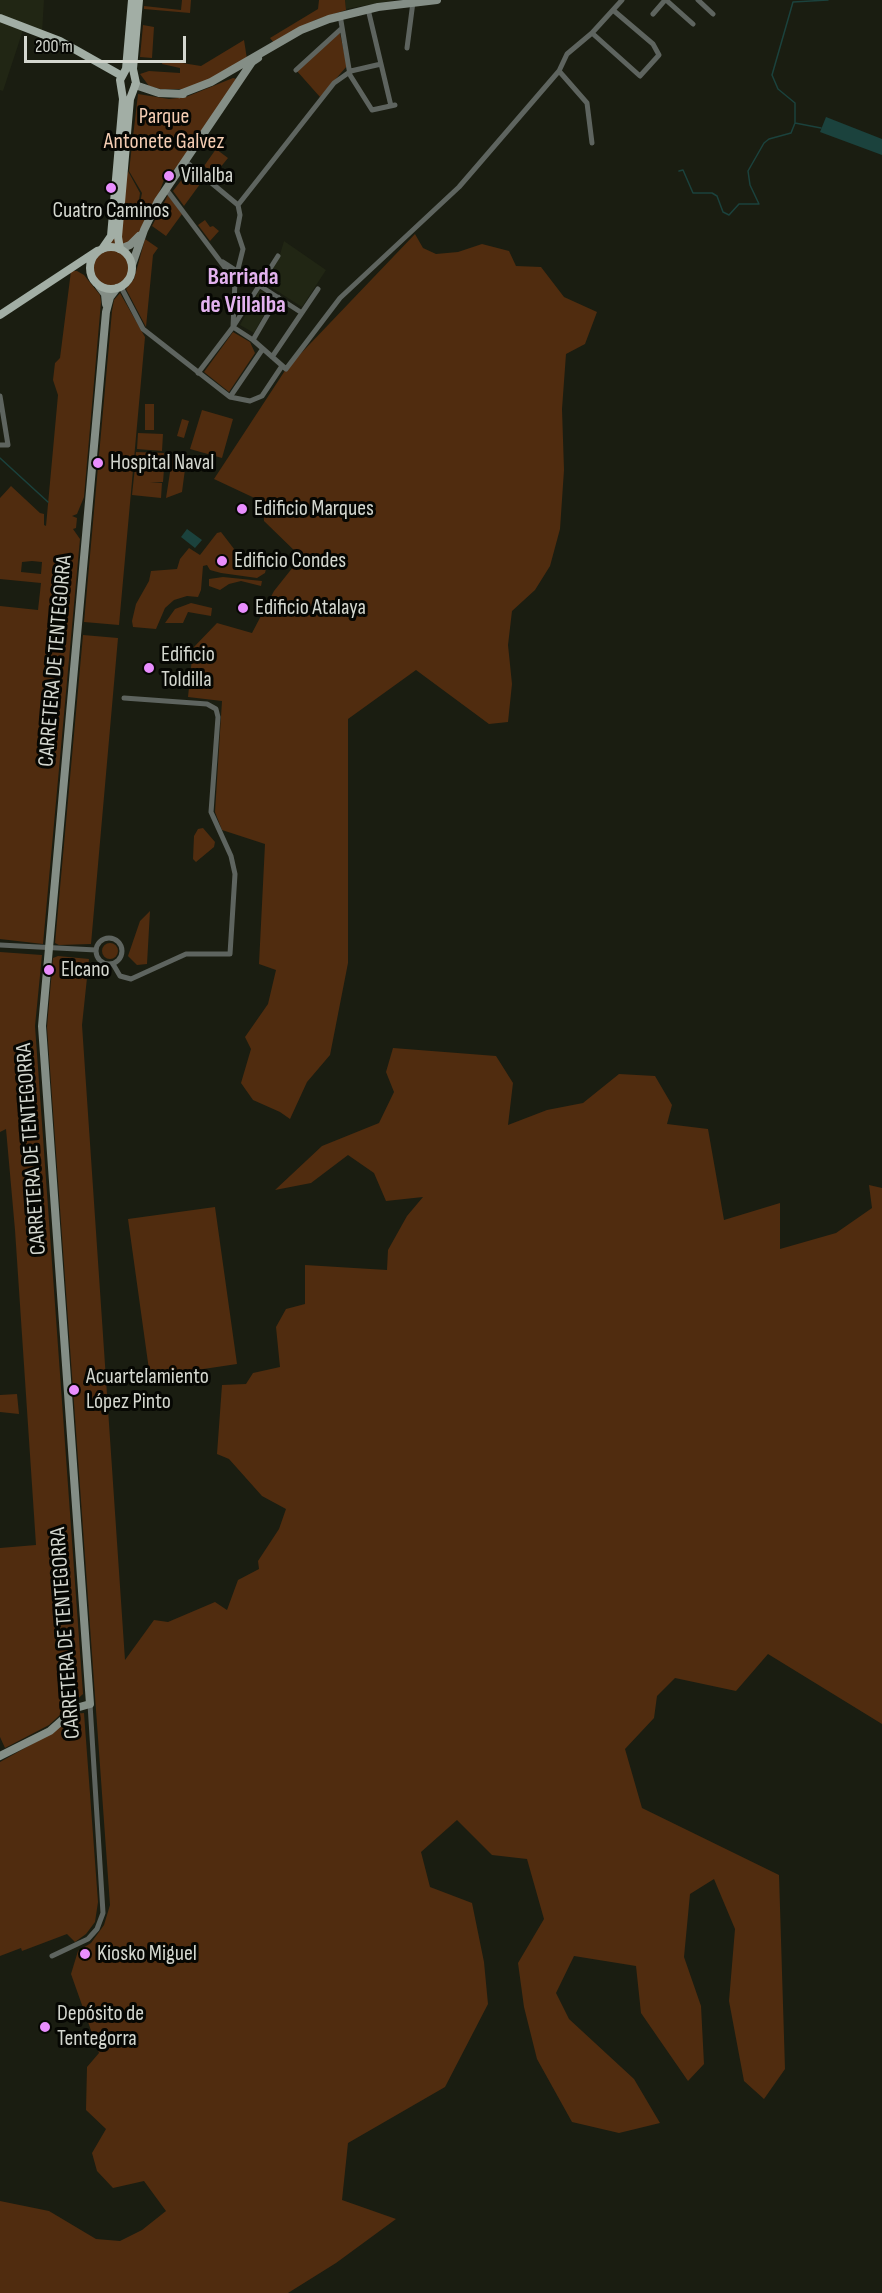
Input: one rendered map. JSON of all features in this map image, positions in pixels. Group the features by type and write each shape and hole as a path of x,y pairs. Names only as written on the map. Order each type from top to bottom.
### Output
{"main road":[{"path":"91,274 92,260 111,236 123,99 121,86 122,76 126,69 132,0"},
{"path":"132,265 128,255 120,249 118,237 131,96 135,83 139,0"},
{"path":"180,94 204,86 278,43 318,23 368,9 436,0"},
{"path":"0,18 60,41 122,76 129,74 135,83 159,93 180,94 201,91 233,75 318,23"},
{"path":"64,271 78,266 91,274 99,286 108,289 119,288 130,278 144,230 166,189 251,65 278,43"},
{"path":"233,75 239,77 240,82"},
{"path":"121,86 128,90 135,83"},
{"path":"0,315 64,271 101,249 120,249 132,243 144,230"},
{"name":"CARRETERA DE TENTEGORRA","path":"90,1704 42,1039 48,950 106,312 106,297 99,286"},
{"name":"CARRETERA DE TENTEGORRA","path":"106,312 110,297 119,288"},
{"path":"0,1756 50,1731 76,1708 90,1704"}],"street":[{"path":"119,288 143,329 230,397 250,401 262,396 340,298 459,187 528,104 559,71 567,54 592,33 621,0"},
{"path":"653,14 665,0 693,24"},
{"path":"698,0 713,14"},
{"path":"407,48 413,2"},
{"path":"340,15 351,70 350,75 372,110 393,106 368,9"},
{"path":"592,33 640,76 660,55 653,44 613,10"},
{"path":"296,70 342,28"},
{"path":"238,205 328,90 351,70 381,64"},
{"path":"559,71 586,103 592,143"},
{"path":"185,161 238,205 240,215 237,231 243,249 237,271 233,327"},
{"path":"166,189 236,281"},
{"path":"198,372 233,327 258,284 278,256"},
{"path":"219,259 302,314"},
{"path":"272,357 318,289"},
{"path":"253,340 278,297"},
{"path":"233,327 253,340 284,367"},
{"path":"230,397 262,350"},
{"path":"0,396 8,445 0,444"},
{"path":"95,952 102,962 113,964 120,976 131,979 186,954 230,954 235,874 231,856 211,812 218,717 216,709 207,704 124,698"},
{"path":"95,952 99,943 105,939 118,941 122,954 113,964"},
{"path":"0,945 95,952"},
{"name":"CARRETERA DE TENTEGORRA","path":"52,1956 77,1947 88,1939 97,1929 103,1912 90,1704"}],"shaded area":[{"path":"0,0 44,0 42,33 24,27 3,91 0,90"},
{"path":"345,0 395,0 346,9"},
{"path":"284,241 326,270 302,307 263,282 279,258"},
{"path":"260,289 273,298 254,333 240,325"}],"green space":[{"path":"182,0 191,0 190,13 144,9 144,6 181,10"},
{"path":"319,0 345,0 346,10 315,20 274,43 270,38 318,9"},
{"path":"143,25 154,27 152,58 140,57"},
{"path":"339,29 347,66 320,97 296,70"},
{"path":"244,40 247,59 210,80 187,89 160,89 149,86 140,74 149,71 180,73 180,68 162,64 163,60 201,66"},
{"name":"Parque Antonete Galvez","path":"233,78 237,79 179,164 164,180 148,221 138,213 142,193 129,171 138,94 169,99 186,97"},
{"path":"216,149 228,158 215,174 204,166"},
{"path":"190,169 203,180 184,206 173,191"},
{"path":"128,171 140,193 137,214 147,223 144,230 121,249 131,262 132,271 128,280 121,287 105,289 94,281 90,264 95,254 105,247"},
{"path":"168,195 182,214 166,236 152,226"},
{"path":"205,220 210,227 213,226 219,231 210,241 198,225"},
{"path":"415,234 423,248 436,254 458,252 482,244 509,251 516,266 541,267 564,297 597,312 585,344 566,354 562,409 564,470 560,529 550,566 535,590 512,611 508,645 512,684 508,722 489,724 416,670 348,719 348,963 330,1055 307,1082 290,1119 253,1100 241,1083 251,1049 245,1037 268,1004 276,970 259,964 265,844 222,830 215,812 222,701 188,697 193,648 217,623 252,633 274,591 301,557 264,521 263,502 214,479 286,369"},
{"path":"145,239 158,248 153,255 146,327 126,289 134,279"},
{"path":"71,271 77,271 84,275 100,295 101,302 84,497 77,514 72,516 77,518 76,528 73,529 80,539 43,944 0,939 0,606 38,610 41,583 0,579 0,498 11,486 40,513 44,514 44,525 46,526 58,395 53,380 55,363 60,358","holes":["22,562 42,562 41,574 21,572"]},
{"path":"120,293 145,337 119,625 84,622 112,311 114,300"},
{"path":"233,332 250,342 255,353 229,392 204,372"},
{"path":"145,404 154,404 154,430 145,430"},
{"path":"202,410 233,419 222,458 190,449"},
{"path":"182,419 189,421 184,438 177,436"},
{"path":"138,433 163,434 162,451 137,449"},
{"path":"136,452 164,453 163,468 135,466"},
{"path":"173,453 187,454 182,492 166,498"},
{"path":"135,467 164,469 163,482 150,482 162,483 161,498 132,495"},
{"path":"221,532 241,558 267,565 265,573 257,578 221,573 210,570 207,565 203,566 201,590 198,597 187,596 174,600 165,608 156,629 133,627 136,604 149,581 151,571 177,569 180,559 189,548 200,555 217,533"},
{"path":"223,577 262,581 261,586 241,581 229,584 220,590 209,586 209,579"},
{"path":"191,603 212,608 211,616 188,612 183,623 165,623 175,609"},
{"path":"83,635 118,638 91,944 59,945 55,943"},
{"path":"203,828 215,842 214,847 196,862 193,859 194,836 198,829"},
{"path":"150,911 147,964 137,965 128,956 140,921"},
{"path":"107,943 113,943 118,951 116,957 107,959 102,954 102,948"},
{"path":"0,952 42,955 35,1026 83,1694 49,1725 5,1748 0,1737 0,1548 36,1545 6,1129 0,1132"},
{"path":"58,956 89,959 82,1025 125,1660 154,1620 168,1622 215,1602 227,1610 238,1580 259,1569 258,1561 279,1529 286,1509 262,1496 229,1459 217,1454 222,1385 246,1384 253,1373 280,1367 276,1327 286,1309 305,1304 305,1265 387,1270 388,1250 407,1216 423,1197 386,1201 374,1173 348,1155 311,1183 275,1190 322,1146 379,1123 394,1092 386,1072 393,1048 496,1056 513,1083 508,1125 547,1110 583,1103 619,1074 655,1076 672,1105 667,1124 708,1129 724,1220 780,1203 780,1249 836,1233 872,1208 869,1185 882,1188 882,1724 768,1654 736,1691 675,1678 657,1696 654,1718 625,1749 642,1808 779,1875 785,2069 764,2099 744,2081 729,2001 735,1929 714,1879 690,1894 684,1957 701,2006 704,2064 688,2081 641,2013 636,1966 574,1956 556,1993 569,2019 634,2079 660,2123 619,2133 572,2122 537,2059 524,2007 518,1963 544,1919 527,1859 492,1855 457,1820 421,1852 430,1887 472,1903 484,1962 488,2004 445,2087 348,2143 342,2200 396,2219 336,2263 288,2293 0,2293 0,2201 49,2211 96,2239 120,2241 142,2230 166,2211 144,2181 113,2188 97,2171 92,2153 106,2129 86,2110 87,2067 99,2053 71,1974 78,1951 91,1943 104,1925 110,1905 47,1027 53,958"},
{"path":"215,1207 237,1364 150,1377 128,1219"},
{"path":"17,1394 19,1414 0,1412 0,1395"},
{"path":"84,1713 98,1902 95,1922 86,1934 75,1942 67,1934 22,1951 21,1948 0,1956 0,1762 50,1734 73,1714"}],"water":[{"path":"826,117 882,139 882,155 820,132"},
{"path":"187,529 202,540 195,548 181,537"}],"waterway":[{"path":"821,128 795,123 795,103 778,89 772,75 793,2 828,0"},
{"path":"679,171 683,170 693,193 712,193 717,196 723,212 729,215 739,204 759,204 750,185 748,171 764,143 769,139 791,133 795,123"},
{"path":"0,458 48,502"}],"place":[{"name":"Villalba","path":"169,176"},
{"name":"Cuatro Caminos","path":"111,188"},
{"name":"Hospital Naval","path":"98,463"},
{"name":"Edificio Marques","path":"242,509"},
{"name":"Edificio Condes","path":"222,561"},
{"name":"Edificio Atalaya","path":"243,608"},
{"name":"Edificio Toldilla","path":"149,668"},
{"name":"Elcano","path":"49,970"},
{"name":"Acuartelamiento López Pinto","path":"74,1390"},
{"name":"Kiosko Miguel","path":"85,1954"},
{"name":"Depósito de Tentegorra","path":"45,2027"}],"district":[{"name":"Barriada de Villalba","path":"243,292"}]}
